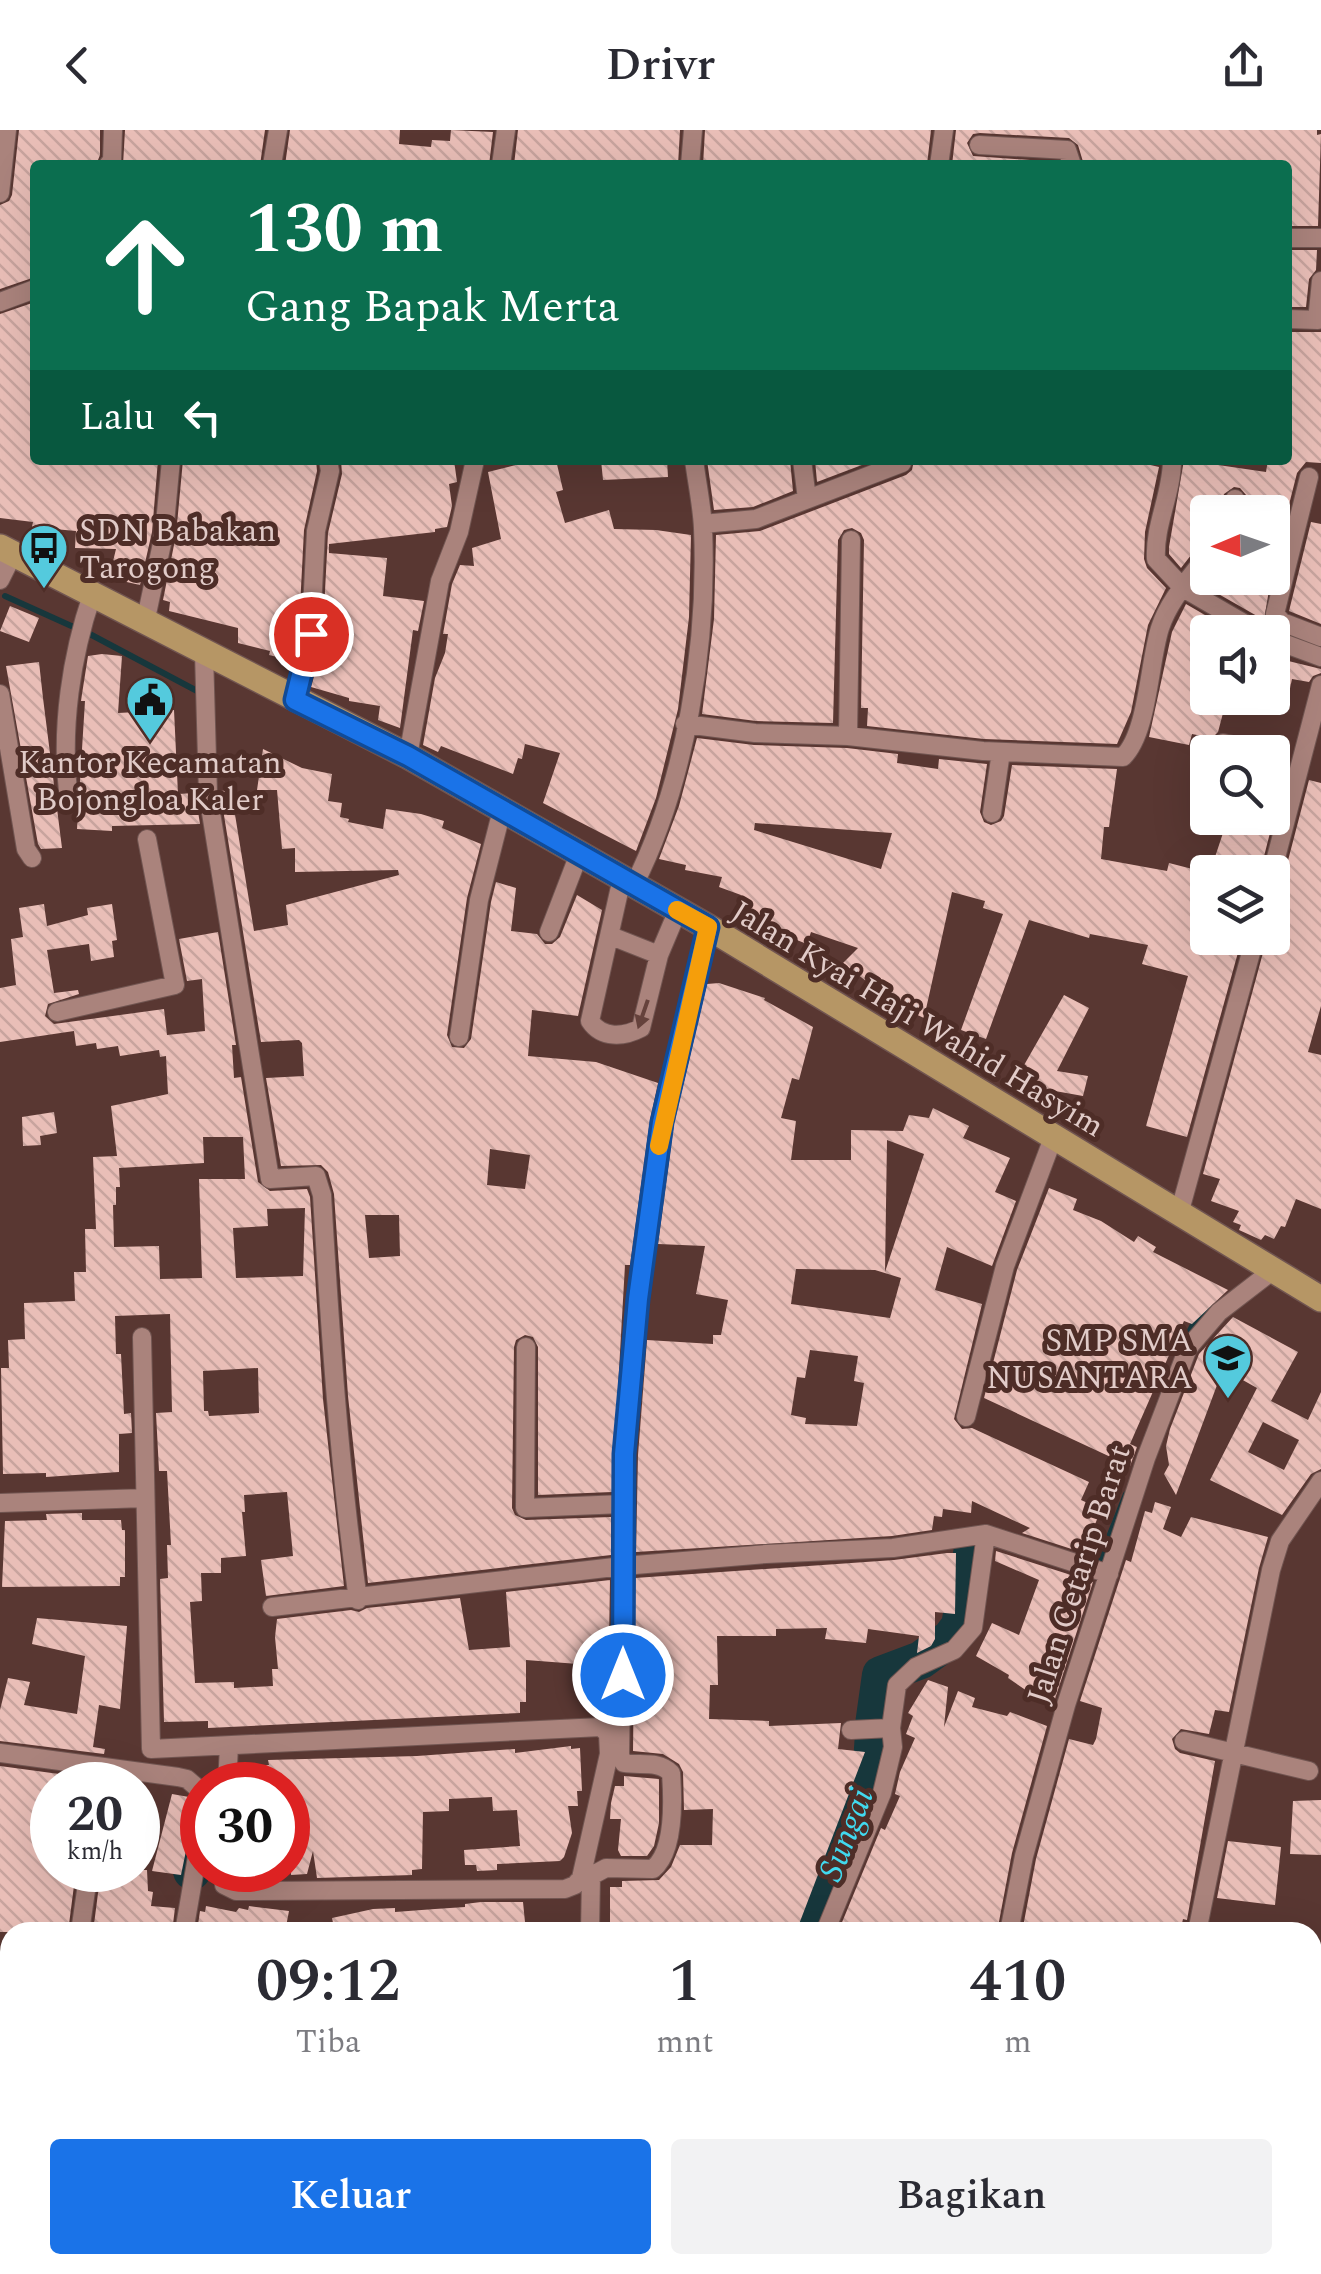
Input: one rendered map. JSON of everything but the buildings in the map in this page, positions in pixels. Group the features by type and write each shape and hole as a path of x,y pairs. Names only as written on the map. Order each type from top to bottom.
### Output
{"main road":[{"name":"Jalan Kyai Haji Wahid Hasyim","path":"7,551 92,595 149,611 204,653 408,756 708,927 1321,1300"}],"street":[{"path":"0,193 7,130"},
{"path":"112,130 112,160"},
{"path":"273,160 278,130"},
{"path":"502,160 506,130"},
{"path":"690,160 693,130"},
{"path":"940,160 944,130"},
{"path":"979,145 1067,150 1070,160"},
{"path":"1292,238 1321,238"},
{"path":"1292,319 1318,320 1321,281"},
{"path":"0,302 30,291"},
{"path":"149,611 164,534 171,465"},
{"path":"295,700 310,648 314,556 329,465"},
{"path":"408,756 440,581 459,532 475,465"},
{"path":"678,910 658,955 641,1028 616,1036 596,1029 590,1021 628,882 669,803 701,635 703,524 695,465"},
{"path":"803,465 807,500"},
{"path":"703,524 756,519 894,465"},
{"path":"1172,465 1156,559 1183,588 1230,615"},
{"path":"1309,477 1275,614 1282,622 1321,637"},
{"path":"848,736 851,540"},
{"path":"0,580 7,551"},
{"path":"685,724 1001,752 1123,757 1136,735 1160,627 1173,600 1190,578"},
{"path":"68,791 64,748 80,634 92,595"},
{"path":"1290,646 1321,657"},
{"path":"204,653 208,794 270,1178 316,1176 322,1194 334,1390 358,1600"},
{"path":"1277,855 1321,686"},
{"path":"0,694 26,849 32,858"},
{"path":"992,813 1001,752"},
{"path":"1290,757 1303,760"},
{"path":"460,1037 478,900 502,810"},
{"path":"57,1012 174,985 147,839"},
{"path":"549,932 579,854"},
{"path":"590,1922 591,1876 606,1868 640,1870 658,1866 667,1846 671,1773 665,1768 624,1763 620,1756 624,1454 662,1122 708,927"},
{"path":"612,936 658,955"},
{"path":"1179,1214 1250,955"},
{"path":"966,1418 1005,1266 1053,1138"},
{"name":"Jalan Cetarip Barat","path":"1011,1922 1044,1780 1146,1458 1188,1348 1220,1312 1272,1270"},
{"path":"142,1338 153,1750 601,1727 608,1734 609,1754 581,1878 575,1885 565,1889 310,1891"},
{"path":"526,1346 525,1508 624,1504"},
{"path":"1199,1922 1270,1570 1280,1541 1321,1481"},
{"path":"0,1503 145,1498"},
{"path":"272,1607 358,1600 623,1566 893,1548 986,1534 1109,1574"},
{"path":"829,1922 882,1794 893,1747 891,1728 898,1685 916,1668 954,1650 973,1628 986,1534"},
{"path":"851,1730 891,1728"},
{"path":"1184,1741 1309,1772"},
{"path":"229,1746 229,1762"},
{"path":"0,1753 45,1762"},
{"path":"81,1922 86,1892"},
{"path":"186,1922 191,1892"}],"waterway":[{"path":"5,596 78,629"},
{"path":"86,632 199,692"},
{"path":"1184,1342 1195,1321 1214,1307"},
{"path":"1099,1562 1126,1494"},
{"name":"Sungai","path":"874,1725 881,1675 921,1660 951,1638 960,1626 973,1548"},
{"name":"Sungai","path":"810,1922 872,1764 874,1733"}],"slow traffic":[{"path":"659,1146 708,927 677,910"}],"place":[{"name":"SDN Babakan Tarogong","path":"44,590"},
{"name":"Kantor Kecamatan Bojongloa Kaler","path":"150,742"},
{"name":"SMP SMA NUSANTARA","path":"1228,1400"}],"route":[{"path":"311,634 295,700 408,756 708,927 662,1122 638,1299 624,1454 623,1675"}]}
